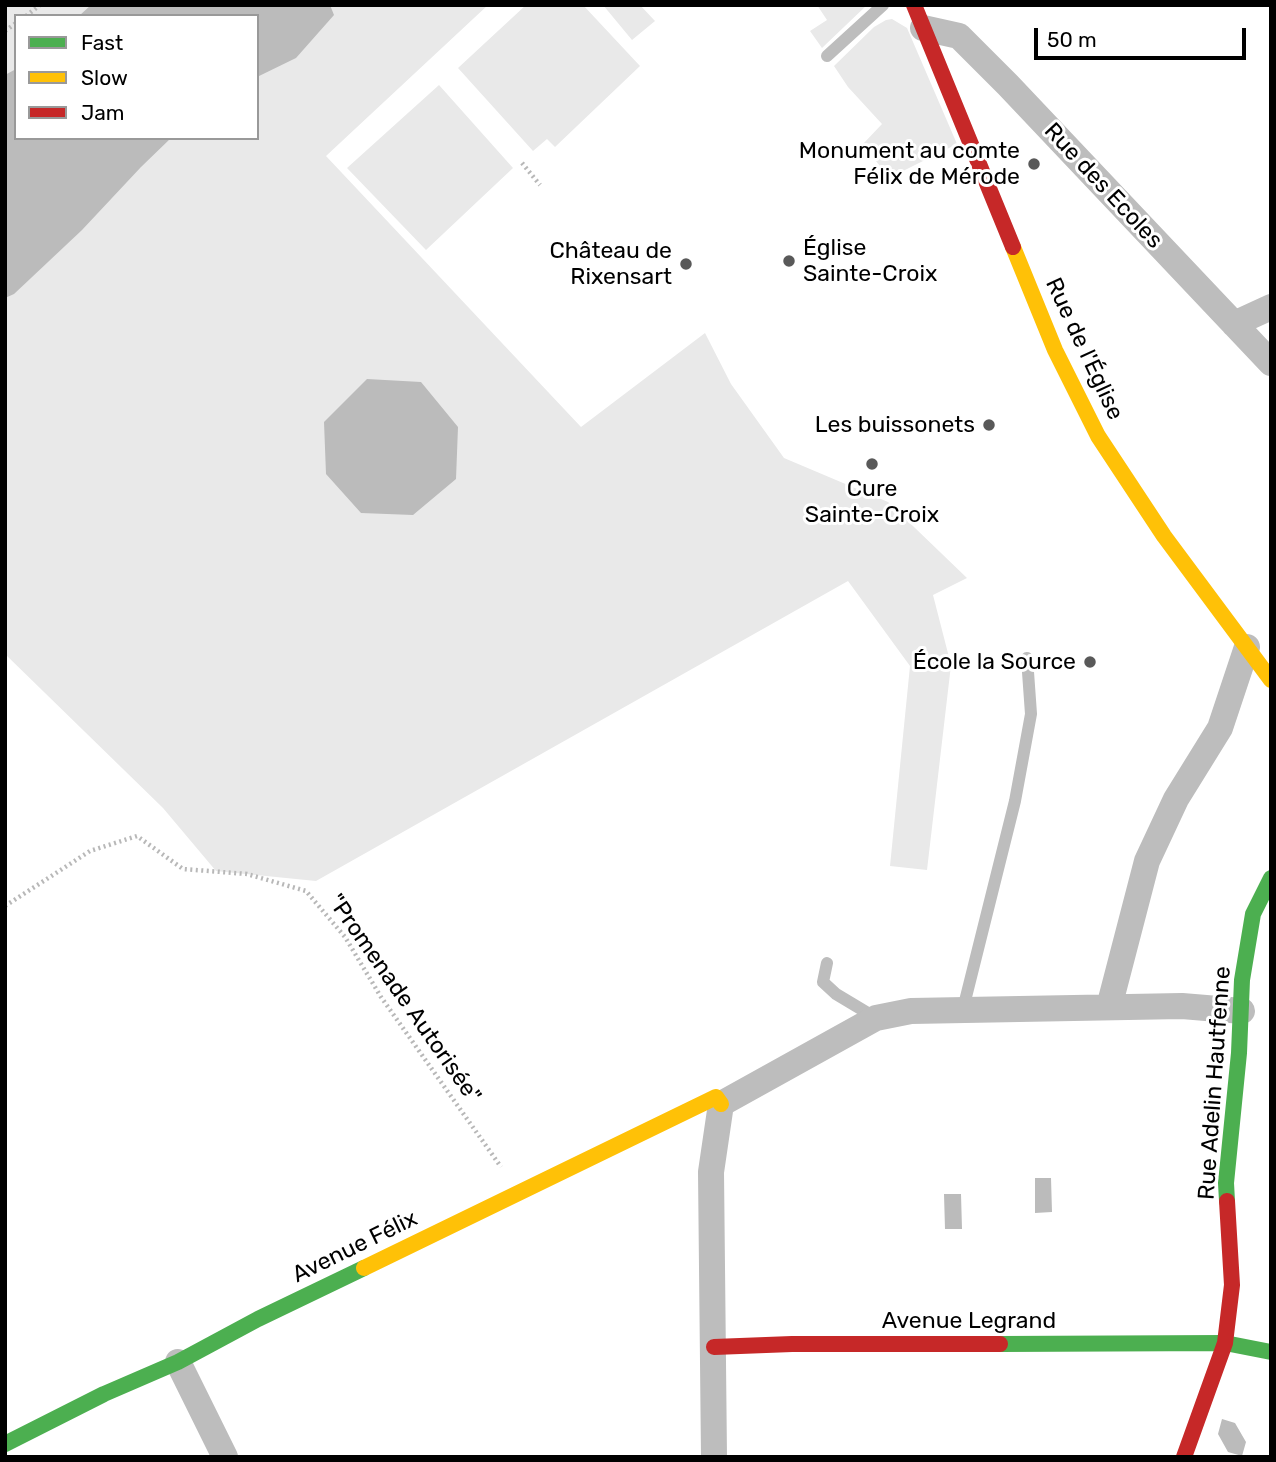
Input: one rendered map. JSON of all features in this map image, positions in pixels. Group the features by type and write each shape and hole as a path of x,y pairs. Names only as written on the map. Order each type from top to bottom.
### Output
{"street":[{"name":"Rue des Ecoles","path":"918,16 959,36 1271,363"},
{"name":"Rue de l'Église","path":"918,16 1055,350 1098,436 1164,536 1271,680"},
{"path":"1234,324 1271,307"},
{"path":"1109,1007 1147,861 1176,799 1220,728 1247,647"},
{"name":"Rue Adelin Hautfenne","path":"1184,1457 1225,1343 1232,1285 1226,1183 1242,1011 1242,980 1254,914 1271,878"},
{"path":"714,1457 711,1172 721,1104 876,1018 911,1011 1182,1006 1242,1011"},
{"name":"Avenue Félix","path":"5,1444 104,1394 178,1362 258,1319 716,1097 721,1104"},
{"name":"Avenue Legrand","path":"714,1347 806,1344 1225,1343 1271,1352"},
{"path":"178,1362 225,1457"}],"lane":[{"path":"827,56 883,5"},
{"path":"963,1009 1015,801 1031,714 1027,658"},
{"path":"827,963 823,982 836,994 876,1018"}],"path":[{"path":"522,163 540,185"},
{"name":"\"Promenade Autorisée\"","path":"5,906 90,851 137,835 183,869 247,874 306,891 345,937 381,997 519,1193"}],"shaded area":[{"path":"5,5 488,5 326,156 581,427 705,333 731,384 784,458 888,502 967,578 933,595 951,665 927,870 890,866 910,666 848,581 316,881 216,871 163,808 5,654"},
{"path":"91,5 330,5 334,15 296,58 259,76 259,14 81,14"},
{"path":"526,5 583,5 640,66 555,147 547,139 533,151 458,68"},
{"path":"603,5 640,5 655,21 632,40"},
{"path":"817,5 867,5 822,48 810,31 827,20"},
{"path":"892,19 907,28 957,144 889,178 863,144 882,124 848,87 834,66 874,27"},
{"path":"14,70 14,140 169,140 82,230 14,294 5,298 5,75"},
{"path":"439,85 513,168 426,250 347,168"},
{"path":"367,379 421,382 458,427 456,479 413,515 361,513 326,474 324,422"},
{"path":"1035,1178 1051,1178 1052,1212 1035,1213"},
{"path":"944,1194 961,1194 962,1229 945,1229"},
{"path":"1222,1419 1235,1423 1246,1442 1242,1456 1228,1452 1218,1434"}],"traffic: fast":[{"path":"1227,1201 1226,1183 1239,1053 1242,980 1253,914 1271,878"},
{"path":"5,1444 104,1394 178,1362 258,1319 364,1268"},
{"path":"1000,1344 1225,1343 1271,1352"}],"traffic: slow":[{"path":"1013,247 1055,350 1098,436 1164,536 1271,680"},
{"path":"364,1268 716,1097 721,1104"}],"traffic: jam":[{"path":"914,5 1013,247"},
{"path":"1184,1457 1225,1343 1232,1285 1227,1201"},
{"path":"714,1347 792,1344 1000,1344"}],"place":[{"name":"Monument au comte Félix de Mérode","path":"1034,164"},
{"name":"Église Sainte-Croix","path":"789,261"},
{"name":"Château de Rixensart","path":"686,264"},
{"name":"Les buissonets","path":"989,425"},
{"name":"Cure Sainte-Croix","path":"872,464"},
{"name":"École la Source","path":"1090,662"}]}
